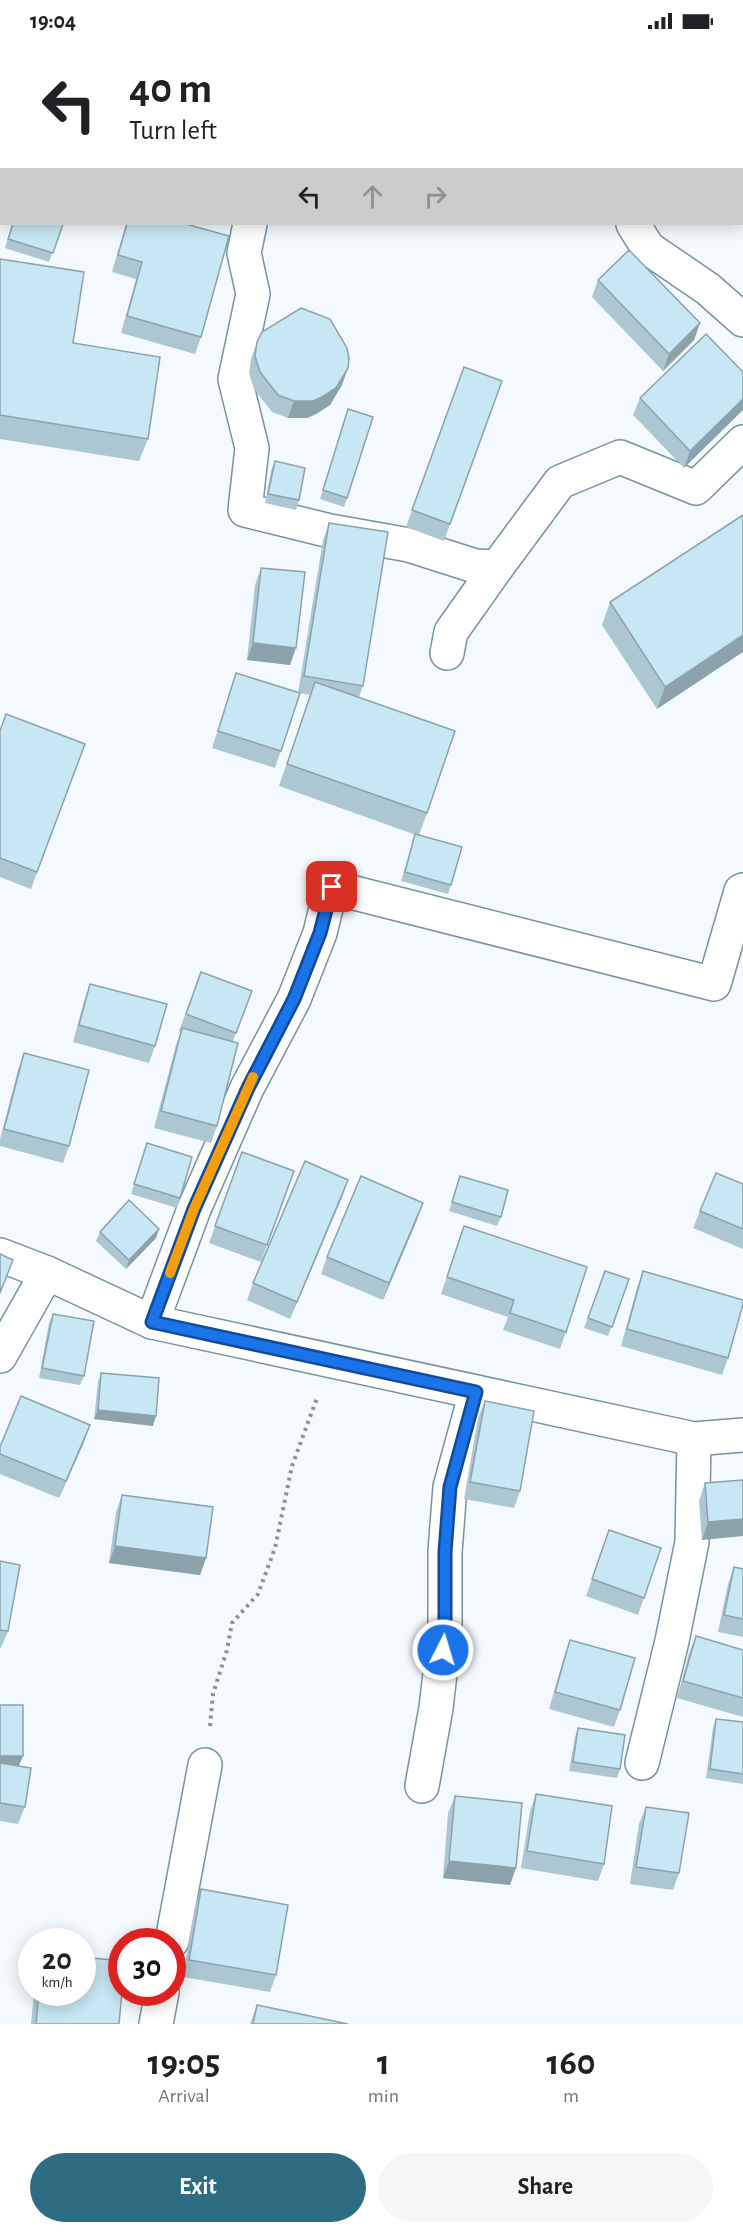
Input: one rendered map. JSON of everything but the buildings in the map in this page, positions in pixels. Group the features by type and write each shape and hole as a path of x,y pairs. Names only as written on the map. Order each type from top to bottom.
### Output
{"street":[{"path":"250,225 244,253 253,294 235,379 252,448 245,510 330,531 409,545 475,566 497,567"},
{"path":"634,225 648,248 708,289 742,317"},
{"path":"447,653 451,632 560,483 620,457 696,488 743,442"},
{"path":"152,1322 194,1209 248,1088 294,999 320,933 332,887 714,984 743,890"},
{"path":"0,1255 47,1273 152,1322 694,1439 743,1435"},
{"path":"0,1356 47,1273"},
{"path":"423,1786 436,1708 445,1630 445,1552 450,1487 476,1392"},
{"path":"642,1763 672,1641 692,1542 694,1439"},
{"path":"174,1928 205,1765"},
{"path":"156,2024 159,2006"}],"path":[{"path":"205,1765 213,1694 227,1650 232,1623 258,1594 275,1548 292,1466 313,1412 327,1360"}],"slow traffic":[{"path":"170,1273 194,1209 253,1077"}],"route":[{"path":"332,887 320,933 294,999 248,1088 194,1209 152,1322 476,1392 450,1487 445,1552 443,1650"}]}
